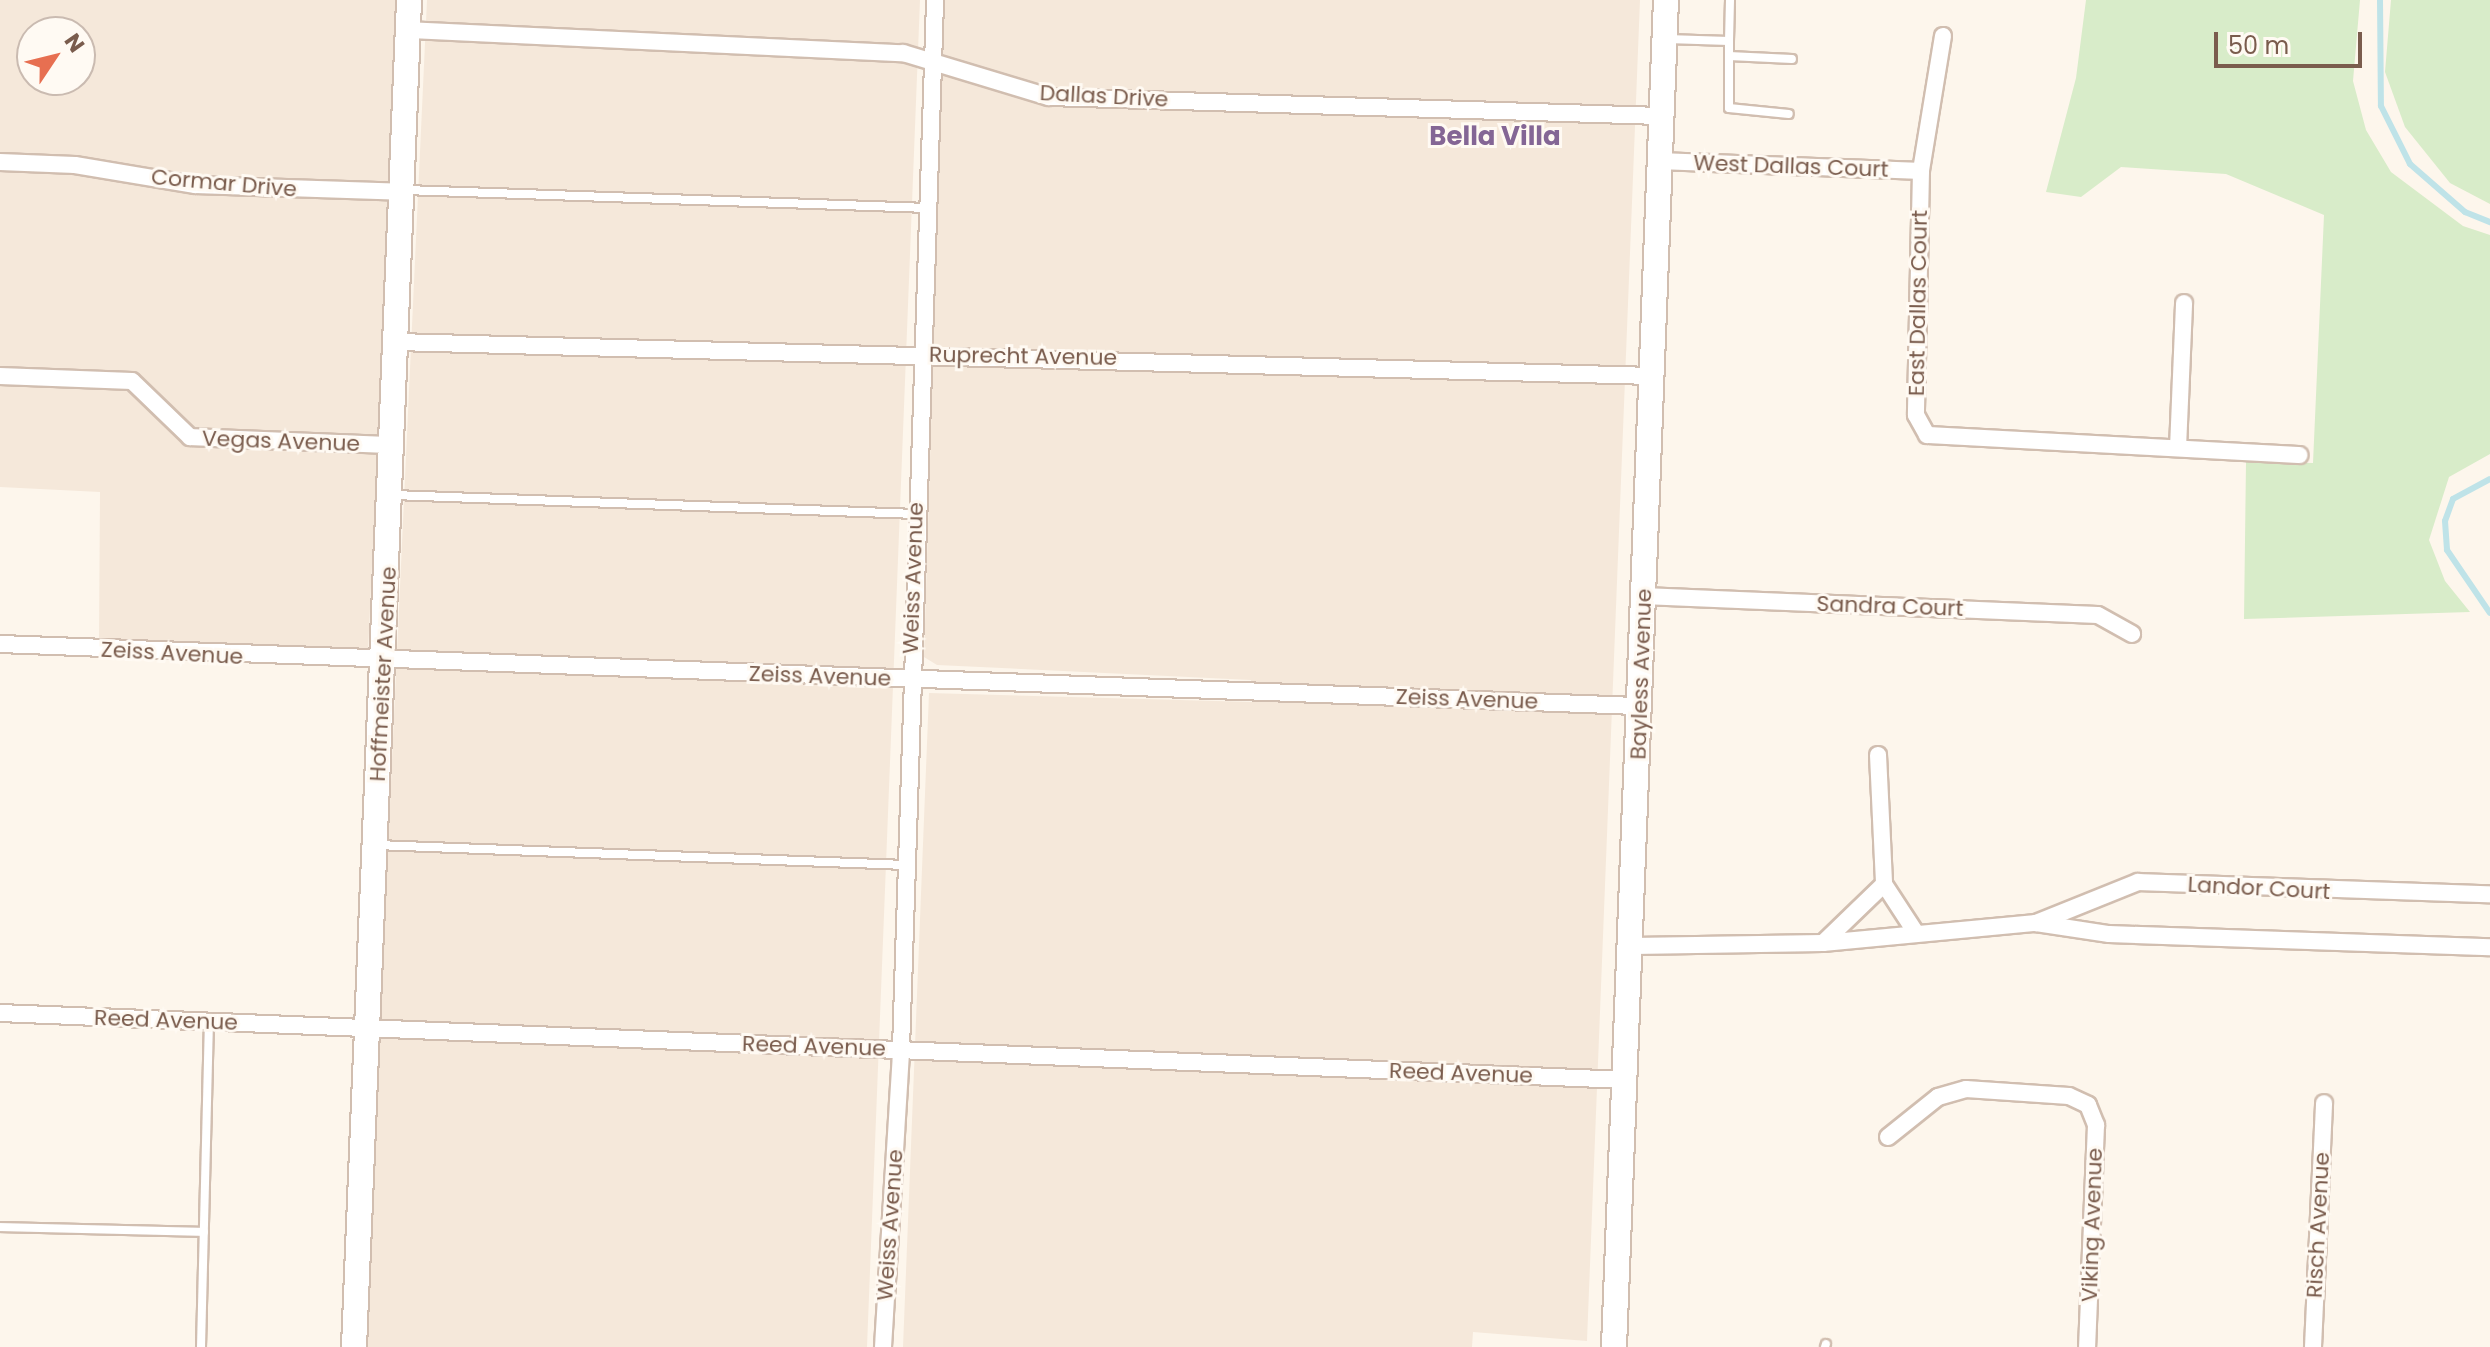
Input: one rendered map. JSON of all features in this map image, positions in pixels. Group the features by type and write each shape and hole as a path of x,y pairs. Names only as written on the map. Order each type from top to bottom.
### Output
{"street":[{"name":"Hoffmeister Avenue","path":"354,1347 409,0"},
{"name":"Weiss Avenue","path":"883,1347 901,1049 909,679 935,0"},
{"name":"Bayless Avenue","path":"1615,1347 1633,946 1666,0"},
{"name":"Dallas Drive","path":"408,30 933,60 1049,97 1662,116"},
{"name":"East Dallas Court","path":"1943,36 1921,171 1916,415 1927,435 2299,455"},
{"name":"West Dallas Court","path":"1660,161 1921,171"},
{"name":"Cormar Drive","path":"0,162 75,165 195,185 401,192"},
{"path":"2178,448 2184,303"},
{"name":"Ruprecht Avenue","path":"396,342 902,360 922,352 1651,376"},
{"name":"Vegas Avenue","path":"0,376 132,381 190,437 393,445"},
{"name":"Sandra Court","path":"1643,596 2098,615 2132,634"},
{"name":"Zeiss Avenue","path":"0,644 384,663 1639,706"},
{"path":"1878,755 1884,884 1916,933"},
{"name":"Landor Court","path":"2036,923 2138,882 2490,894"},
{"path":"1823,943 1884,884"},
{"name":"Landor Court","path":"1633,946 1823,943 2036,923 2109,934 2490,947"},
{"name":"Reed Avenue","path":"0,1013 1627,1080"},
{"name":"Viking Avenue","path":"1888,1137 1938,1097 1966,1089 2069,1096 2088,1105 2096,1125 2087,1347"},
{"name":"Risch Avenue","path":"2313,1347 2324,1103"}],"lane":[{"path":"1730,0 1729,108 1789,114"},
{"path":"1665,39 1729,41"},
{"path":"1729,56 1792,59"},
{"path":"401,192 423,186 927,208"},
{"path":"391,495 916,514"},
{"path":"375,845 907,865"},
{"path":"201,1347 209,1023"},
{"path":"0,1227 204,1232"}],"shaded area":[{"path":"0,0 398,0 368,652 99,641 100,492 0,487"},
{"path":"427,0 920,0 867,1347 365,1347"},
{"path":"944,0 1640,0 1587,1341 1473,1332 1472,1347 903,1347 929,693 1252,702 1251,680 937,665 924,657"}],"green space":[{"path":"2086,0 2360,0 2353,81 2366,130 2391,172 2463,226 2490,235 2490,454 2449,477 2429,540 2445,581 2470,612 2244,619 2246,462 2313,463 2324,215 2226,174 2121,167 2081,197 2046,192 2076,78"},
{"path":"2391,0 2490,0 2490,204 2450,183 2405,127 2385,72"}],"waterway":[{"path":"2380,0 2381,106 2410,164 2465,212 2490,222"},
{"path":"2490,479 2453,499 2445,521 2447,550 2490,613"}],"district":[{"name":"Bella Villa","path":"1495,137"}]}
